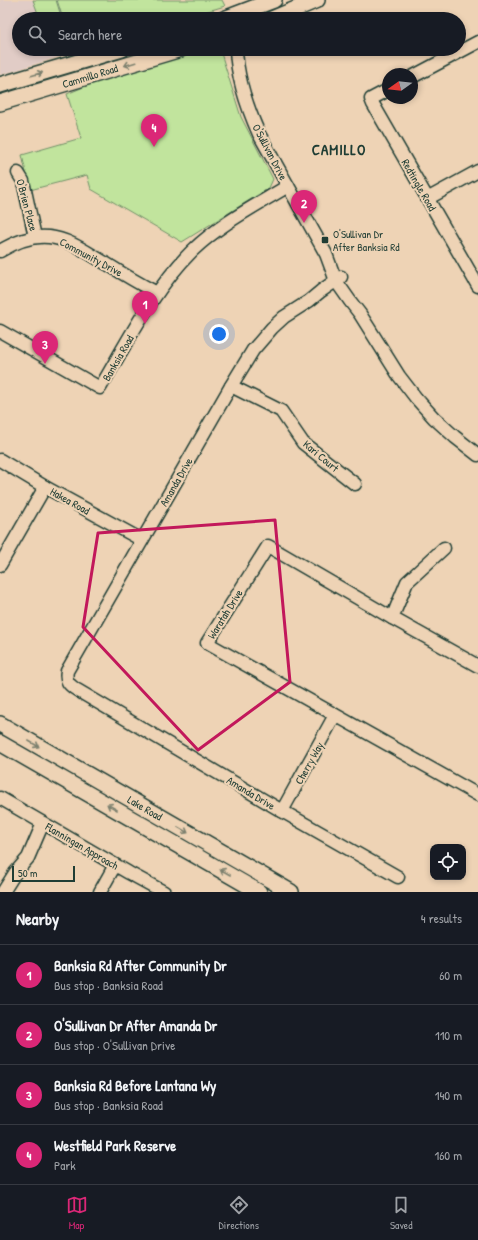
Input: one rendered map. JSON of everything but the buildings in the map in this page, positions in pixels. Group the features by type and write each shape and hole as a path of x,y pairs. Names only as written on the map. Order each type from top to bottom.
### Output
{"main road":[{"path":"244,12 274,0"},
{"path":"290,12 317,0"},
{"name":"Cammillo Road","path":"0,85 98,56"},
{"name":"Cammillo Road","path":"0,103 158,56"},
{"name":"Lake Road","path":"0,724 290,892"},
{"name":"Lake Road","path":"0,743 259,892"}],"street":[{"path":"274,0 275,12"},
{"path":"466,48 478,42"},
{"name":"O'Sullivan Drive","path":"231,56 236,66 253,120 326,254 334,262 341,283 356,298 360,314 392,366 416,398 434,418 478,455"},
{"name":"O'Sullivan Drive","path":"236,56 236,66"},
{"path":"418,74 452,56"},
{"name":"Redtingle Road","path":"382,93 372,99 373,104 478,286"},
{"path":"427,199 478,171"},
{"name":"O'Brien Place","path":"18,172 23,181 35,237"},
{"name":"Banksia Road","path":"2,336 100,388 146,309 157,293 192,251 212,234 288,186"},
{"name":"Community Drive","path":"0,251 20,241 35,237 50,237 66,242 157,293"},
{"name":"Amanda Drive","path":"341,283 324,296 309,301 284,317 259,341 231,386 142,540 67,671 63,681 282,811 398,877"},
{"name":"Kari Court","path":"231,386 281,411 304,443 356,484"},
{"name":"Hakea Road","path":"0,460 45,487 142,540"},
{"path":"0,565 45,487"},
{"name":"Waratah Drive","path":"478,666 268,546 207,643 478,795"},
{"path":"392,618 407,582 444,548"},
{"name":"Cherry Way","path":"282,811 335,715"},
{"name":"Flanningan Approach","path":"0,798 164,892"},
{"path":"4,892 15,873 28,858 43,823"},
{"path":"100,892 115,865"}],"highlighted area":[{"path":"275,520 290,682 198,750 83,627 98,533"}],"shaded area":[{"path":"0,0 57,0 61,12 12,12 12,56 61,56 0,75"}],"green space":[{"path":"33,0 56,0 60,12 37,12"},
{"path":"57,0 222,0 225,6 205,12 61,12"},
{"path":"178,56 222,56 241,117 273,179 269,188 182,242 91,189 87,175 30,190 22,155 81,138 67,94 114,74"}],"place":[{"name":"Westfield Park Reserve","path":"154,147"},
{"name":"O'Sullivan Dr After Amanda Dr","path":"304,223"},
{"name":"O'Sullivan Dr After Banksia Rd","path":"325,240"},
{"name":"Banksia Rd After Community Dr","path":"145,324"},
{"name":"Banksia Rd Before Lantana Wy","path":"45,364"}],"district":[{"name":"CAMILLO","path":"339,150"}]}
